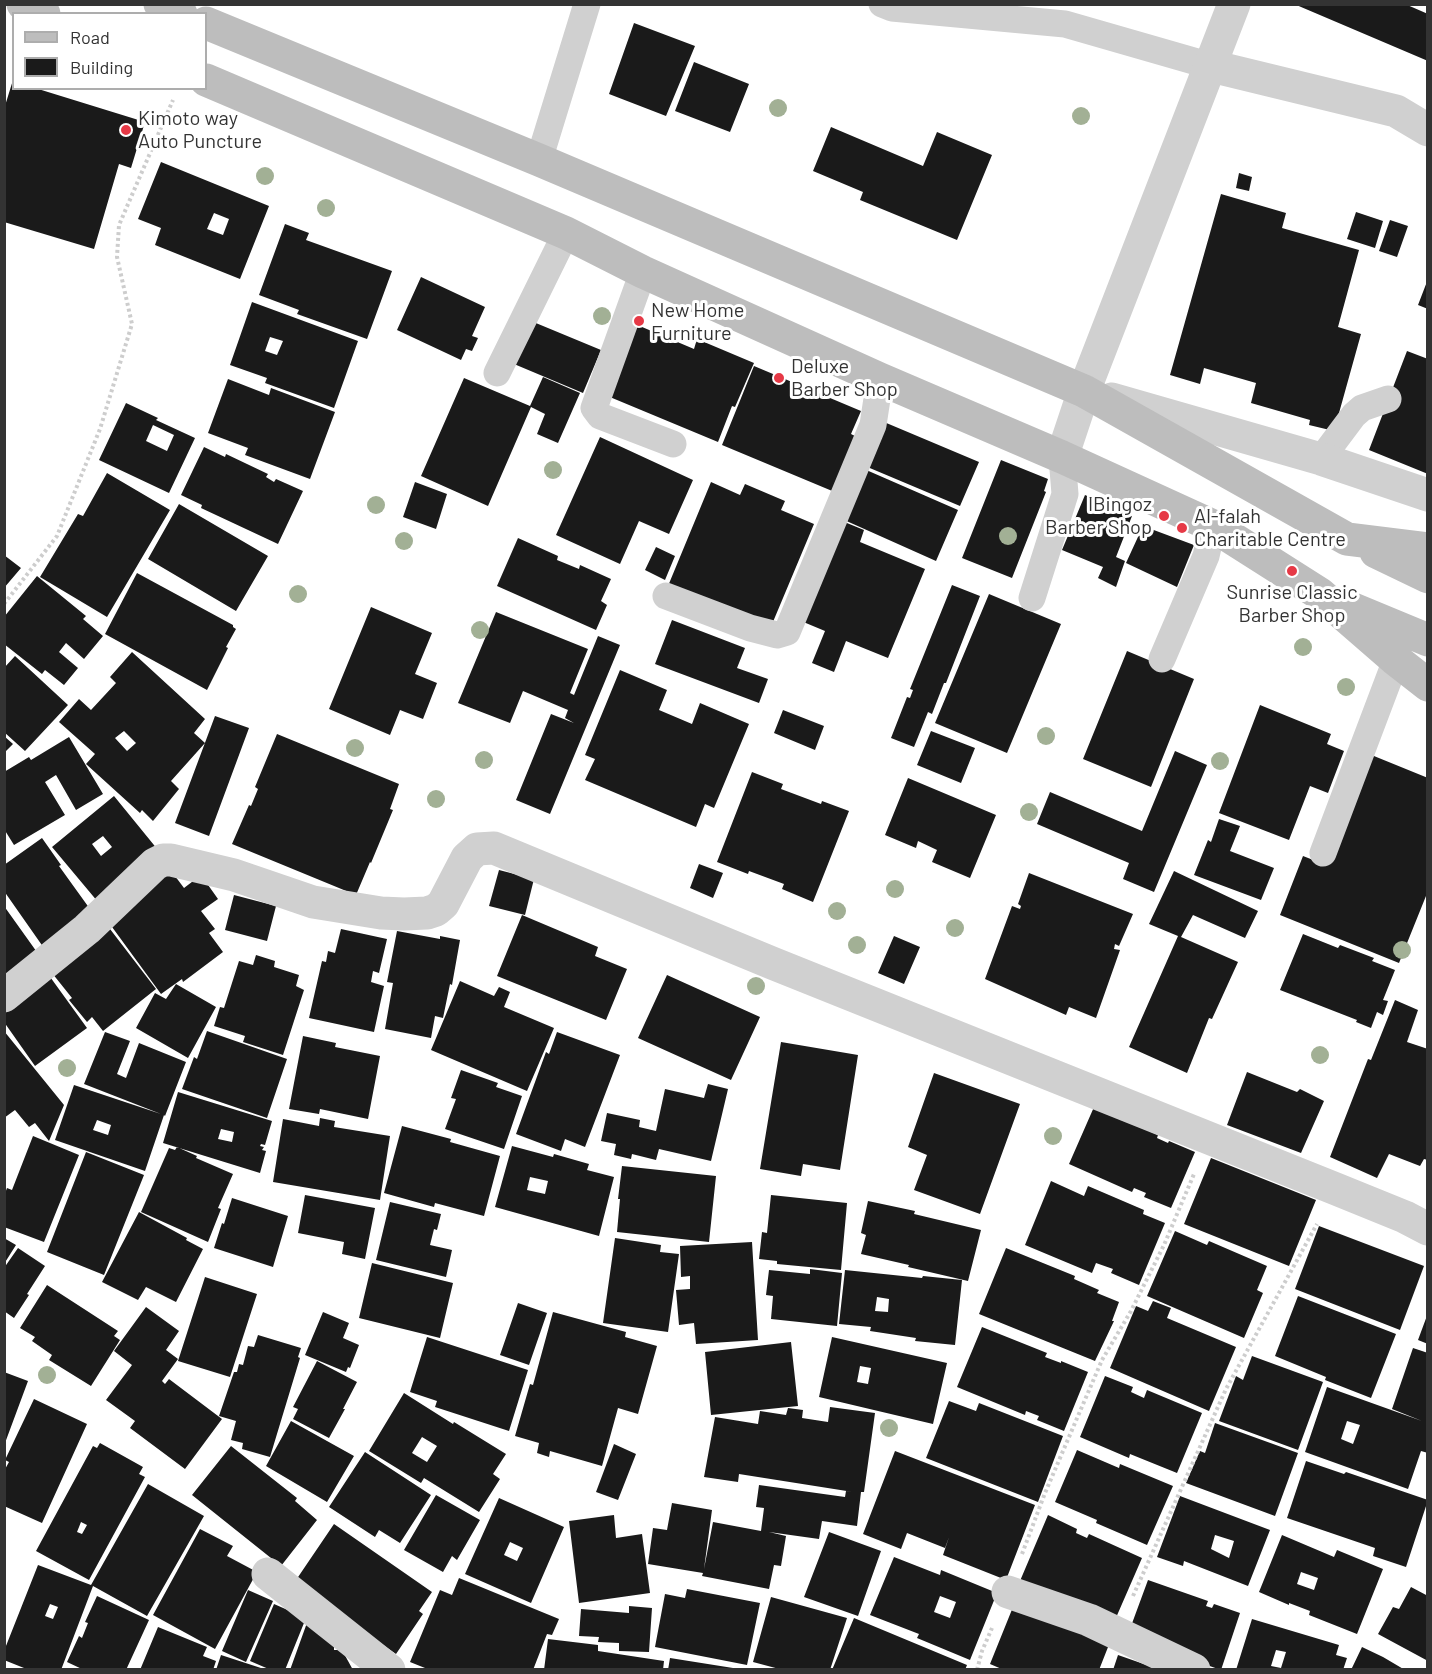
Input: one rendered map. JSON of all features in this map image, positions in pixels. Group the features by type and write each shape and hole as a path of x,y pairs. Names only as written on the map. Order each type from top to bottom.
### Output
{"main road":[{"path":"22,4 40,12"},
{"path":"160,4 178,12"},
{"path":"207,23 539,160 1084,392 1347,538 1428,577"},
{"path":"207,80 566,232 643,272 1213,526 1320,594 1428,685"},
{"path":"1347,538 1428,549"},
{"path":"1320,594 1428,640"}],"street":[{"path":"1062,457 1084,392 1234,4"},
{"path":"1211,66 1396,111 1428,130"},
{"path":"1084,392 1321,459 1428,495"},
{"path":"4,996 87,929 155,864 163,860 234,875 313,902 381,913 404,914 427,913 436,910 443,904 467,858 477,849 494,848 772,963 1405,1217 1428,1229"},
{"path":"268,1574 389,1670"},
{"path":"1008,1592 1089,1620 1194,1670"}],"lane":[{"path":"539,160 587,4"},
{"path":"882,4 892,8 1065,24 1211,66"},
{"path":"497,373 566,232"},
{"path":"643,272 594,408 600,416 673,444"},
{"path":"666,596 750,628 777,635 787,632 873,425 880,379"},
{"path":"1321,459 1354,415 1362,408 1388,399"},
{"path":"1032,598 1065,494 1062,457"},
{"path":"1162,659 1206,556 1213,526"},
{"path":"1323,853 1396,660"}],"path":[{"path":"4,604 57,536 100,429 132,324 117,257 119,225 173,99"},
{"path":"1008,1592 1045,1493 1102,1360 1131,1311 1164,1245 1207,1137"},
{"path":"1116,1633 1226,1389 1336,1189"}],"building":[{"path":"1294,4 1405,4 1428,14 1428,61"},
{"path":"634,23 695,46 666,116 609,94"},
{"path":"694,62 749,84 730,132 675,111"},
{"path":"12,83 12,90 41,90 145,122 131,168 119,164 94,249 4,222 4,109"},
{"path":"831,127 923,166 937,132 992,155 957,240 860,200 863,192 813,171"},
{"path":"161,162 269,206 240,279 155,245 161,228 138,219","holes":["214,213 229,219 223,235 207,229"]},
{"path":"1239,173 1252,177 1249,191 1236,188"},
{"path":"1221,194 1286,213 1282,228 1359,250 1338,327 1361,334 1334,431 1309,425 1310,420 1251,403 1256,383 1204,368 1200,384 1170,375"},
{"path":"1356,212 1383,221 1375,248 1347,239"},
{"path":"1390,220 1408,226 1397,257 1379,251"},
{"path":"285,224 309,233 306,240 392,271 367,339 297,314 299,310 259,295"},
{"path":"421,277 485,307 472,336 478,338 472,351 466,349 461,360 397,330"},
{"path":"1428,279 1428,309 1418,305"},
{"path":"252,302 358,341 334,408 265,383 267,378 230,365","holes":["270,337 283,341 277,355 265,351"]},
{"path":"531,321 601,350 583,393 514,364"},
{"path":"635,324 694,349 697,339 754,363 735,407 732,406 718,442 605,395"},
{"path":"1407,351 1428,359 1428,474 1369,450"},
{"path":"754,366 861,411 851,434 861,439 837,493 722,445"},
{"path":"543,377 580,393 558,443 537,434 545,414 531,407 488,506 421,476 464,378 530,406"},
{"path":"228,379 269,395 271,388 335,412 310,479 245,455 248,448 208,433"},
{"path":"126,403 195,438 169,493 99,460","holes":["153,425 174,435 167,451 146,441"]},
{"path":"884,422 979,462 960,506 865,466"},
{"path":"600,437 693,480 669,534 639,521 620,564 556,535"},
{"path":"204,447 225,457 226,454 268,474 266,477 274,482 276,479 303,491 278,544 201,508 202,505 181,495"},
{"path":"1001,460 1048,479 1044,491 1046,492 1012,578 962,558"},
{"path":"864,469 958,510 936,561 842,519"},
{"path":"107,473 170,510 107,617 40,577 78,514 83,516"},
{"path":"415,482 447,494 436,529 403,517"},
{"path":"711,482 740,495 745,484 785,501 781,510 814,524 770,629 668,586"},
{"path":"1085,495 1132,516 1116,557 1125,561 1116,587 1098,578 1103,567 1062,550"},
{"path":"179,504 268,556 236,611 148,559"},
{"path":"842,521 864,530 860,542 925,569 888,658 846,641 834,672 812,663 825,631 801,621"},
{"path":"1143,526 1194,545 1177,587 1126,563"},
{"path":"518,538 558,556 557,560 579,569 580,565 611,579 601,601 607,605 596,630 497,586"},
{"path":"656,547 675,556 665,580 645,570"},
{"path":"4,555 21,568 4,588"},
{"path":"137,573 233,625 236,629 207,690 105,634"},
{"path":"37,576 86,616 83,619 103,636 84,659 66,643 59,652 78,668 64,685 45,670 42,674 4,644 4,617"},
{"path":"952,585 980,596 946,683 944,683 932,714 928,712 914,747 891,738 907,697 910,698 913,690 910,689"},
{"path":"989,594 1061,624 1007,753 935,723"},
{"path":"371,607 432,633 415,674 437,683 423,719 400,710 390,735 329,709"},
{"path":"496,612 588,649 570,693 574,695 598,636 620,645 550,814 516,800 551,714 574,723 565,718 568,710 523,691 510,723 458,703"},
{"path":"672,620 745,648 737,668 768,679 759,703 655,664"},
{"path":"1127,651 1194,679 1151,787 1083,759"},
{"path":"132,652 205,719 194,733 205,743 171,781 179,789 153,821 142,810 140,813 86,764 95,754 59,722 79,699 91,710 116,683 110,677","holes":["124,731 136,743 127,751 115,738"]},
{"path":"15,656 68,705 25,751 4,732 4,668"},
{"path":"620,670 667,690 659,710 692,724 700,703 749,724 714,808 705,804 696,827 585,780 595,759 585,755"},
{"path":"1260,705 1331,734 1327,744 1344,751 1328,793 1310,786 1289,840 1219,813"},
{"path":"783,710 824,726 815,750 774,733"},
{"path":"215,716 249,728 209,836 175,823"},
{"path":"931,731 975,748 961,783 917,765"},
{"path":"277,734 399,784 390,809 393,810 356,895 232,844 258,789 255,787"},
{"path":"4,736 13,744 4,753"},
{"path":"69,737 103,794 76,810 56,775 45,782 65,815 14,845 4,829 4,772 29,757 31,760"},
{"path":"1175,751 1207,765 1154,892 1123,879 1129,863 1037,824 1050,792 1142,831"},
{"path":"1369,754 1428,778 1428,891 1399,963 1280,915 1303,856 1326,865"},
{"path":"752,772 783,784 781,789 821,804 822,801 849,811 813,902 782,889 784,884 717,862"},
{"path":"908,778 996,815 970,878 932,862 937,850 918,841 916,848 885,835"},
{"path":"114,796 158,850 98,902 52,847","holes":["103,836 112,847 101,856 92,844"]},
{"path":"1219,819 1240,826 1230,851 1274,868 1261,900 1194,875 1208,840 1211,842"},
{"path":"42,838 95,916 46,951 4,891 4,865"},
{"path":"699,864 723,873 713,898 690,888"},
{"path":"169,868 184,888 201,875 218,899 201,911 215,929 209,933 223,952 183,982 182,979 161,994 104,916"},
{"path":"499,870 534,879 525,915 489,906"},
{"path":"1174,871 1258,911 1245,938 1193,915 1181,937 1238,962 1212,1019 1209,1018 1187,1073 1129,1047 1178,936 1149,924"},
{"path":"1029,873 1133,914 1119,946 1115,944 1114,949 1120,950 1096,1018 1069,1007 1066,1015 985,979 1012,906 1020,909 1021,906 1018,904"},
{"path":"234,895 276,906 267,941 225,930"},
{"path":"4,906 39,955 4,979"},
{"path":"522,915 598,947 595,956 627,969 606,1020 497,976"},
{"path":"110,929 156,989 103,1031 92,1017 87,1022 69,1000 72,998 52,973"},
{"path":"341,929 387,939 379,973 373,971 371,982 384,986 374,1032 309,1018 322,961 326,962 328,951 335,953"},
{"path":"397,931 440,939 440,936 460,940 443,1018 435,1016 431,1038 385,1029 393,983 387,982"},
{"path":"1303,934 1338,948 1340,945 1374,958 1372,961 1395,970 1383,1000 1388,1001 1383,1015 1377,1012 1371,1028 1356,1022 1357,1020 1280,990"},
{"path":"894,936 920,947 904,984 878,973"},
{"path":"256,955 275,961 274,967 299,975 296,986 304,990 283,1055 243,1042 245,1036 214,1026 220,1007 224,1008 239,961 253,965"},
{"path":"48,974 87,1028 35,1066 4,1022 4,1006"},
{"path":"667,975 760,1017 731,1080 638,1038"},
{"path":"460,981 494,996 499,987 510,992 504,1007 554,1028 527,1091 431,1050"},
{"path":"176,984 216,1007 188,1058 136,1028 155,993 166,999"},
{"path":"1395,1000 1418,1010 1407,1042 1428,1049 1428,1160 1424,1159 1420,1166 1389,1154 1377,1178 1330,1157 1368,1059 1371,1060"},
{"path":"4,1031 64,1105 49,1141 35,1123 29,1127 15,1110 4,1118"},
{"path":"207,1031 287,1059 267,1118 182,1089 194,1057 197,1059"},
{"path":"105,1032 130,1041 117,1074 126,1078 139,1043 186,1062 164,1115 145,1171 55,1140 74,1085 161,1114 84,1084","holes":["97,1120 111,1125 108,1135 93,1130"]},
{"path":"557,1032 620,1055 585,1147 565,1139 561,1151 516,1134 546,1052 549,1054"},
{"path":"303,1036 336,1043 335,1047 380,1056 368,1119 320,1109 319,1114 289,1109"},
{"path":"781,1042 858,1055 840,1170 803,1164 801,1176 760,1169"},
{"path":"461,1070 498,1083 496,1087 522,1096 504,1149 445,1129 456,1099 451,1098"},
{"path":"1247,1072 1297,1092 1300,1089 1324,1101 1301,1153 1227,1125"},
{"path":"934,1073 1020,1104 980,1214 914,1190 927,1155 908,1147"},
{"path":"708,1084 728,1089 711,1161 659,1149 656,1160 632,1154 631,1159 614,1155 616,1144 601,1141 607,1113 640,1120 639,1127 656,1131 665,1089 704,1098"},
{"path":"178,1092 272,1121 265,1145 260,1146 266,1151 260,1173 163,1143","holes":["221,1129 234,1132 232,1142 218,1139"]},
{"path":"1094,1107 1158,1135 1157,1138 1168,1143 1169,1141 1195,1152 1171,1208 1144,1197 1146,1193 1134,1188 1132,1192 1069,1164"},
{"path":"320,1118 335,1121 334,1127 390,1136 380,1200 273,1182 283,1119 319,1126"},
{"path":"402,1126 451,1139 450,1142 500,1156 484,1216 435,1203 434,1207 384,1193"},
{"path":"33,1136 79,1155 44,1242 4,1227 4,1196 7,1188 12,1190"},
{"path":"512,1146 589,1164 587,1170 614,1177 599,1236 495,1207","holes":["530,1177 548,1181 545,1194 527,1190"]},
{"path":"177,1147 233,1174 218,1208 221,1209 208,1242 141,1212 169,1148 175,1150"},
{"path":"86,1152 144,1175 104,1275 47,1252"},
{"path":"1211,1158 1316,1200 1289,1266 1184,1224"},
{"path":"622,1166 716,1176 709,1242 617,1232"},
{"path":"1051,1181 1084,1196 1088,1186 1144,1210 1143,1214 1165,1223 1139,1285 1111,1273 1113,1269 1096,1263 1092,1273 1025,1245"},
{"path":"305,1195 375,1208 365,1259 342,1254 344,1242 298,1233"},
{"path":"771,1195 847,1203 841,1270 777,1264 777,1261 759,1259 762,1232 767,1233"},
{"path":"232,1198 288,1216 273,1267 214,1248"},
{"path":"868,1201 915,1211 914,1214 981,1230 968,1281 861,1254 866,1235 861,1233"},
{"path":"390,1202 441,1214 430,1245 452,1250 446,1277 376,1260"},
{"path":"139,1212 203,1249 176,1302 146,1287 138,1300 102,1282"},
{"path":"1319,1226 1424,1266 1400,1330 1295,1289"},
{"path":"1175,1231 1207,1245 1209,1241 1267,1266 1257,1290 1263,1293 1244,1338 1147,1296"},
{"path":"4,1238 16,1245 4,1264"},
{"path":"615,1238 661,1245 660,1252 679,1254 668,1332 603,1323"},
{"path":"752,1242 758,1340 696,1344 694,1323 679,1325 676,1290 690,1289 690,1276 681,1277 680,1246"},
{"path":"18,1248 45,1266 14,1318 4,1311 4,1268"},
{"path":"1006,1248 1075,1276 1074,1279 1099,1290 1097,1293 1119,1302 1112,1321 1114,1321 1095,1361 979,1314"},
{"path":"372,1263 453,1283 440,1338 359,1318"},
{"path":"810,1269 842,1273 837,1326 771,1319 773,1296 766,1295 769,1270 810,1274"},
{"path":"845,1270 962,1280 955,1345 915,1341 916,1338 870,1331 871,1327 839,1324","holes":["877,1297 889,1299 888,1312 875,1311"]},
{"path":"205,1277 257,1294 230,1377 178,1361"},
{"path":"47,1285 118,1331 114,1336 120,1340 91,1386 49,1360 52,1355 32,1341 35,1337 20,1328"},
{"path":"1298,1296 1396,1334 1371,1398 1325,1380 1326,1377 1275,1356"},
{"path":"1153,1301 1171,1308 1167,1318 1236,1347 1209,1411 1110,1368 1136,1306 1148,1311"},
{"path":"518,1303 547,1313 529,1365 500,1355"},
{"path":"146,1307 179,1331 166,1350 178,1359 162,1381 165,1384 169,1379 222,1419 185,1469 130,1428 135,1421 106,1400 132,1365 114,1351"},
{"path":"323,1312 349,1323 343,1338 359,1345 350,1368 348,1367 346,1372 305,1355"},
{"path":"553,1312 626,1332 625,1337 657,1346 638,1414 618,1408 602,1466 550,1451 549,1457 537,1453 539,1443 515,1436 530,1384 533,1385"},
{"path":"1428,1313 1428,1344 1418,1340"},
{"path":"982,1327 1047,1353 1045,1357 1088,1372 1064,1431 1037,1420 1039,1416 1026,1411 1025,1415 957,1387"},
{"path":"258,1335 301,1348 270,1457 242,1449 243,1443 231,1440 236,1421 219,1416 234,1372 237,1372 239,1364 243,1365 248,1346 254,1347"},
{"path":"427,1337 528,1370 509,1431 435,1407 437,1401 410,1392"},
{"path":"832,1337 947,1363 933,1424 819,1397","holes":["860,1366 871,1368 868,1384 857,1382"]},
{"path":"791,1342 798,1406 711,1415 705,1352"},
{"path":"1413,1348 1428,1353 1428,1453 1421,1451 1408,1489 1305,1452 1327,1387 1422,1421 1392,1409","holes":["1347,1421 1360,1425 1353,1444 1341,1439"]},
{"path":"1252,1356 1323,1382 1298,1450 1219,1421 1236,1376 1243,1380"},
{"path":"317,1361 357,1382 329,1438 293,1419 298,1409 293,1407"},
{"path":"4,1372 28,1381 5,1443 4,1443"},
{"path":"1105,1376 1133,1387 1131,1392 1144,1398 1147,1390 1202,1413 1177,1473 1130,1454 1129,1458 1080,1437"},
{"path":"404,1393 506,1454 493,1474 500,1479 479,1512 424,1478 421,1483 369,1451","holes":["422,1437 437,1446 427,1462 412,1453"]},
{"path":"34,1399 87,1424 42,1523 4,1506 4,1471 9,1462 5,1460"},
{"path":"949,1401 976,1411 979,1403 1063,1436 1038,1502 926,1458"},
{"path":"830,1407 875,1413 857,1526 822,1521 819,1539 769,1532 786,1536 781,1566 774,1565 769,1589 702,1576 703,1573 648,1564 653,1528 667,1530 672,1503 712,1510 704,1569 713,1522 761,1531 764,1508 756,1507 759,1485 845,1497 846,1491 853,1492 739,1474 738,1482 704,1477 715,1417 758,1424 760,1411 786,1415 788,1408 803,1410 802,1418 828,1422"},
{"path":"291,1421 354,1456 327,1502 266,1466"},
{"path":"1215,1423 1298,1453 1275,1516 1186,1483 1200,1451 1205,1453"},
{"path":"100,1443 143,1467 139,1474 145,1477 89,1580 36,1551 93,1446 97,1448","holes":["81,1522 87,1525 82,1534 77,1532"]},
{"path":"614,1444 636,1454 618,1500 596,1492"},
{"path":"231,1446 297,1498 295,1501 317,1520 281,1566 192,1495"},
{"path":"1077,1450 1119,1468 1120,1464 1173,1486 1147,1545 1055,1502"},
{"path":"895,1451 1035,1505 1006,1580 943,1555 949,1537 945,1548 907,1533 901,1549 863,1534"},
{"path":"365,1452 431,1495 400,1543 379,1530 375,1537 329,1507"},
{"path":"1306,1461 1428,1500 1406,1567 1373,1556 1375,1548 1287,1518"},
{"path":"148,1484 204,1516 147,1616 93,1586 61,1670 29,1670 4,1660 4,1651 38,1565 91,1585","holes":["50,1604 58,1607 53,1619 45,1616"]},
{"path":"436,1495 480,1520 457,1560 452,1556 443,1572 404,1550"},
{"path":"1180,1496 1270,1530 1248,1586 1184,1561 1183,1566 1157,1557","holes":["1215,1535 1234,1541 1229,1558 1211,1549"]},
{"path":"499,1498 564,1527 531,1603 465,1574","holes":["510,1542 523,1548 517,1561 504,1555"]},
{"path":"614,1515 616,1538 642,1534 650,1593 579,1603 569,1521"},
{"path":"1048,1515 1077,1529 1076,1533 1087,1538 1089,1534 1142,1558 1115,1620 1017,1588"},
{"path":"334,1524 432,1592 419,1611 423,1614 396,1654 294,1583"},
{"path":"200,1529 233,1546 227,1556 257,1572 215,1649 153,1615"},
{"path":"829,1532 881,1551 858,1616 804,1597"},
{"path":"1282,1535 1334,1557 1337,1550 1383,1569 1357,1634 1309,1615 1310,1611 1259,1592","holes":["1301,1572 1318,1578 1314,1590 1297,1584"]},
{"path":"894,1557 940,1575 941,1570 997,1593 970,1660 917,1638 919,1634 870,1615","holes":["940,1596 956,1602 950,1618 934,1612"]},
{"path":"459,1578 559,1619 552,1635 547,1634 533,1670 430,1670 410,1662 440,1590 452,1595"},
{"path":"1148,1580 1208,1601 1206,1606 1212,1608 1214,1604 1240,1613 1221,1670 1127,1637"},
{"path":"1411,1587 1428,1596 1428,1661 1378,1634 1393,1607 1399,1609"},
{"path":"687,1589 760,1603 747,1665 655,1647 665,1594 685,1598"},
{"path":"248,1590 273,1601 246,1662 222,1651"},
{"path":"97,1596 149,1620 126,1670 84,1670 67,1662 79,1636 82,1638 88,1623 85,1622"},
{"path":"771,1597 847,1618 830,1670 783,1670 753,1662"},
{"path":"274,1604 306,1618 285,1670 271,1670 250,1661"},
{"path":"629,1606 652,1608 649,1652 619,1651 619,1643 598,1642 599,1637 579,1636 581,1609 629,1613"},
{"path":"1013,1607 1110,1642 1099,1670 1004,1670 990,1664"},
{"path":"854,1618 967,1665 965,1670 832,1670"},
{"path":"1252,1619 1339,1645 1336,1655 1347,1658 1343,1670 1236,1670","holes":["1276,1650 1286,1652 1281,1668 1271,1666"]},
{"path":"308,1620 334,1637 334,1650 342,1650 353,1670 290,1670"},
{"path":"158,1627 207,1647 203,1656 216,1661 213,1670 140,1670"},
{"path":"548,1639 598,1645 598,1651 664,1661 663,1670 544,1670"},
{"path":"1362,1647 1383,1657 1405,1670 1351,1670"},
{"path":"221,1655 264,1669 264,1670 216,1670"},
{"path":"1118,1655 1158,1669 1158,1670 1113,1670"},
{"path":"670,1658 733,1668 733,1670 668,1670"}],"place":[{"name":"Kimoto way Auto Puncture","path":"126,130"},
{"name":"New Home Furniture","path":"639,321"},
{"name":"Deluxe Barber Shop","path":"779,378"},
{"name":"IBingoz Barber Shop","path":"1164,516"},
{"name":"Al-falah Charitable Centre","path":"1182,528"},
{"name":"Sunrise Classic Barber Shop","path":"1292,571"}]}
